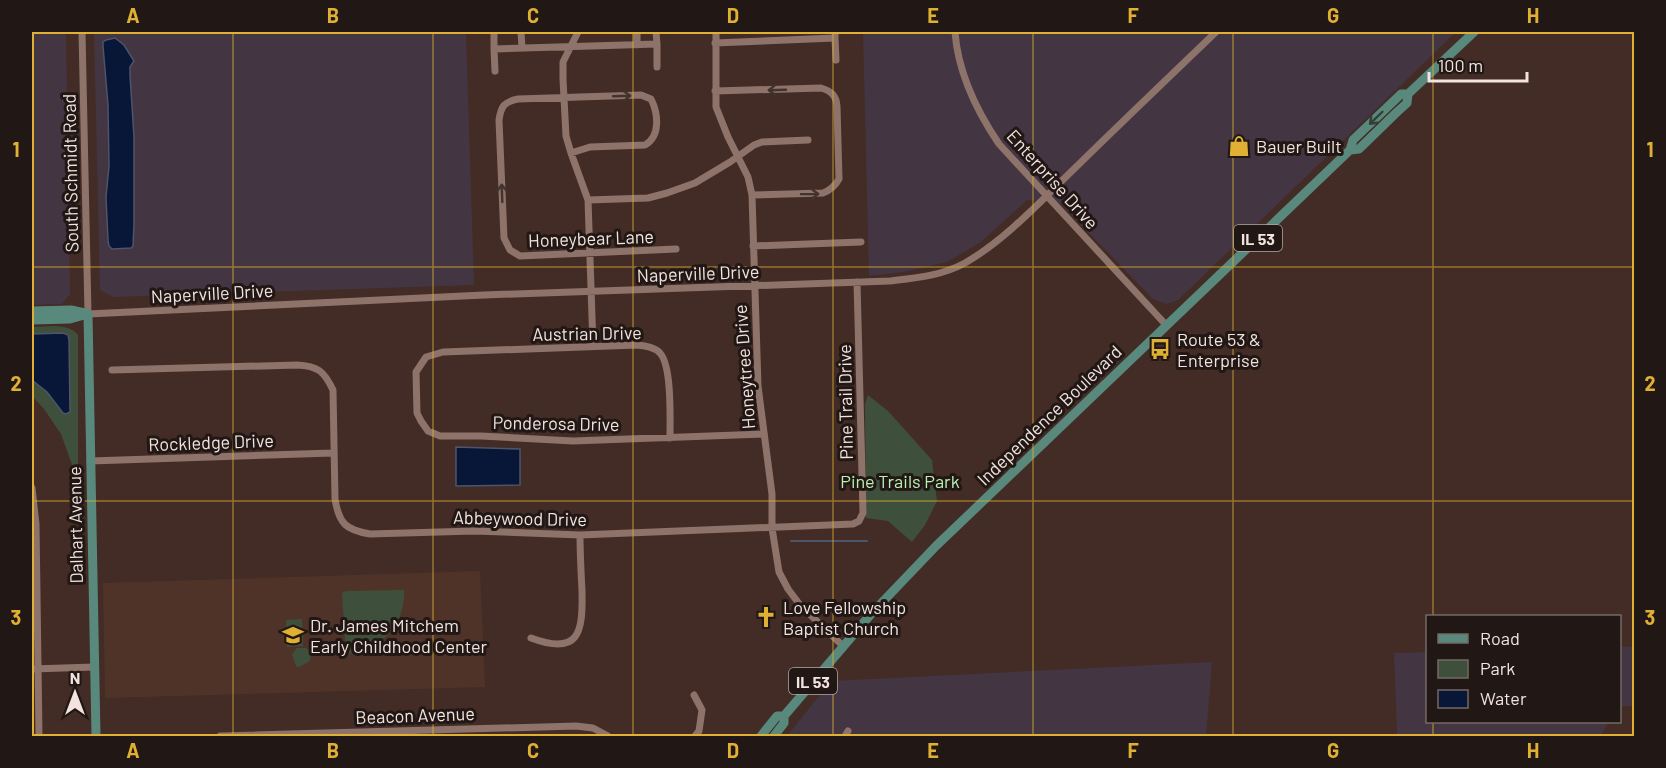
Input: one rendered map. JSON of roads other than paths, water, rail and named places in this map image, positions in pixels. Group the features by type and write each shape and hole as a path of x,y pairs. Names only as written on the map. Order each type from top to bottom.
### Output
{"main road":[{"name":"Independence Boulevard","path":"774,736 784,723 783,716 884,600 936,546 1350,150 1353,140 1361,132 1401,94 1408,94 1474,32"},
{"path":"32,311 71,310 88,314"},
{"path":"32,320 70,319 88,314"},
{"name":"Dalhart Avenue","path":"88,314 96,736"},
{"name":"Independence Boulevard","path":"761,736 777,716 783,716"}],"street":[{"name":"South Schmidt Road","path":"82,32 88,314"},
{"path":"494,32 495,71"},
{"path":"522,32 522,48"},
{"path":"578,32 563,62 564,98 567,136 588,200 593,346"},
{"path":"637,32 637,45"},
{"path":"656,32 657,67"},
{"name":"Honeytree Drive","path":"716,32 716,107 748,177 752,195 758,386 772,494 772,528 780,572 788,589 800,604 843,646"},
{"name":"Enterprise Drive","path":"955,32 959,64 973,101 999,144 1167,326"},
{"name":"Naperville Drive","path":"88,314 474,295 857,282 921,278 944,273 990,246 1047,195 1216,32"},
{"path":"715,43 835,35 836,60"},
{"path":"494,49 657,44"},
{"path":"715,91 821,88 834,95 837,106 839,179 836,184 824,193 752,195"},
{"path":"564,98 641,95 651,99 656,109 656,131 653,141 645,145 590,147 571,153"},
{"name":"Honeybear Lane","path":"564,98 518,99 508,102 501,109 499,120 504,238 510,250 520,256 676,249"},
{"path":"588,200 648,198 667,194 695,183 754,145 762,142 808,140"},
{"path":"753,246 861,242"},
{"name":"Pine Trail Drive","path":"857,282 863,513 859,521"},
{"name":"Austrian Drive","path":"426,357 444,352 593,346 638,345 658,351 664,359 668,372 670,438"},
{"name":"Ponderosa Drive","path":"426,357 416,372 417,413 428,431 440,436 573,441 764,434"},
{"path":"112,370 297,365 318,369 324,361"},
{"name":"Abbeywood Drive","path":"318,369 328,379 333,390 333,453 337,512 344,524 355,532 370,534 474,531 580,535 854,524 859,521"},
{"name":"Rockledge Drive","path":"90,461 333,453"},
{"path":"32,488 36,524 34,669 39,736"},
{"path":"531,638 548,644 562,644 574,638 581,627 580,535"},
{"path":"34,669 94,668"},
{"path":"694,695 702,710 699,731 695,736"},
{"path":"536,726 537,736"},
{"name":"Beacon Avenue","path":"220,736 459,733 536,726 576,726 593,728 608,736"}],"water":[{"path":"115,38 124,45 134,61 130,67 130,75 134,137 134,224 133,246 112,249 108,240 106,197 109,166 108,105 103,42"},
{"path":"63,333 68,335 69,340 70,412 66,414 47,392 32,380 32,334"},
{"path":"456,447 520,449 520,485 456,486"}],"waterway":[{"path":"791,541 867,541"}],"place":[{"name":"Bauer Built","path":"1239,146"},
{"name":"Route 53 & Enterprise","path":"1160,349"},
{"name":"Love Fellowship Baptist Church","path":"766,617"},
{"name":"Dr. James Mitchem Early Childhood Center","path":"293,635"}],"park label":[{"name":"Pine Trails Park","path":"900,481"}]}
